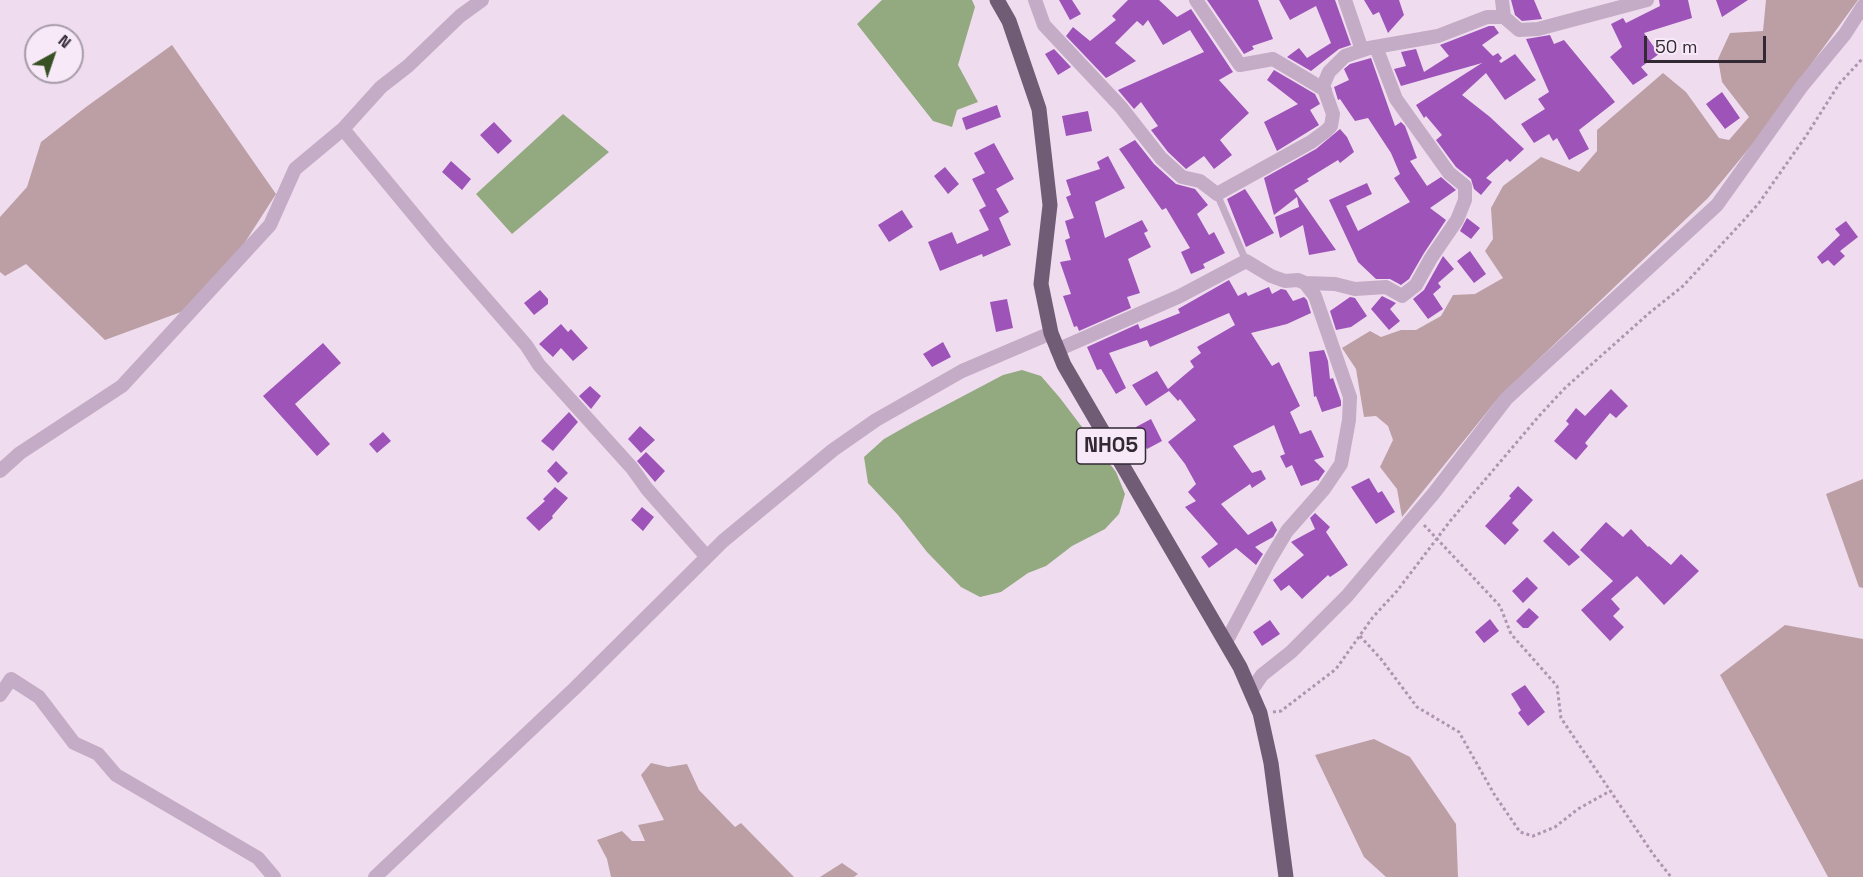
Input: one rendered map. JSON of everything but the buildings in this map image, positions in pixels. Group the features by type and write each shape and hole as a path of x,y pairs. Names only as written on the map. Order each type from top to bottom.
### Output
{"main road":[{"name":"NH05","path":"997,0 1009,21 1039,109 1050,205 1041,284 1051,333 1064,365 1226,642 1251,691 1260,713 1271,763 1286,877"}],"street":[{"path":"0,471 20,453 122,386 270,225 295,169 343,129 381,87 408,66 460,16 482,0"},
{"path":"1035,0 1044,25 1121,107 1161,158 1182,177 1200,182 1217,194 1311,142 1331,126 1333,114 1323,86 1329,72 1345,56 1362,50 1438,36 1487,17 1504,17 1519,30 1538,29 1647,0"},
{"path":"1196,0 1240,65 1273,59 1325,90"},
{"path":"1345,0 1362,50"},
{"path":"1502,0 1504,17"},
{"path":"1251,691 1262,675 1292,652 1347,596 1415,516 1507,398 1717,205 1802,86 1845,34 1863,6"},
{"path":"1057,350 1179,296 1246,261 1271,276 1285,281 1335,284 1355,289 1386,287 1402,296 1416,285 1457,220 1465,200 1464,186 1449,173 1396,99 1376,47"},
{"path":"343,129 526,345 539,365 632,468 646,489 707,557"},
{"path":"1226,642 1287,531 1324,489 1341,464 1349,420 1350,397 1315,296 1305,283"},
{"path":"375,877 575,688 707,557 756,512 833,450 876,420 963,371 1051,333"},
{"path":"0,695 11,678 39,696 74,743 98,754 116,775 258,858 274,877"}],"lane":[{"path":"1217,194 1246,261"}],"path":[{"path":"1260,713 1281,711 1336,669 1372,617 1397,591 1466,502 1564,389 1683,286 1759,203 1839,84 1863,58"},
{"path":"1415,516 1500,606 1511,634 1557,686 1561,718 1671,877"},
{"path":"1360,636 1382,659 1417,707 1459,732 1494,794 1520,831 1533,836 1555,827 1578,809 1610,791"}],"shaded area":[{"path":"882,0 972,0 975,7 958,65 978,102 957,110 952,127 933,121 857,24"},
{"path":"1766,0 1858,0 1756,140 1708,198 1500,396 1402,517 1397,489 1380,467 1393,440 1388,426 1376,416 1364,417 1356,369 1342,348 1370,331 1381,337 1401,330 1416,330 1441,316 1453,295 1475,294 1503,278 1485,251 1493,239 1491,208 1503,186 1541,157 1579,172 1597,151 1597,130 1663,73 1686,92 1719,138 1729,140 1749,117 1722,82 1718,59 1730,33 1763,31"},
{"path":"172,45 276,194 231,264 181,312 105,340 26,264 5,276 0,272 0,217 27,187 41,142"},
{"path":"563,114 609,152 512,234 476,194"},
{"path":"1022,370 1041,376 1060,398 1116,472 1125,494 1119,514 1105,529 1072,546 1046,566 1028,573 1001,592 980,597 961,587 927,552 898,515 868,483 864,457 884,439 912,423 1003,375"},
{"path":"1863,479 1863,588 1859,587 1826,494"},
{"path":"1785,625 1863,639 1863,877 1828,877 1720,675"},
{"path":"1374,739 1410,757 1456,824 1458,877 1386,877 1364,857 1315,755"},
{"path":"651,763 668,767 687,764 699,790 735,827 741,823 794,877 611,877 607,859 597,840 622,831 632,841 645,841 638,825 664,820 641,775"},
{"path":"842,863 858,874 854,877 820,877"}]}
